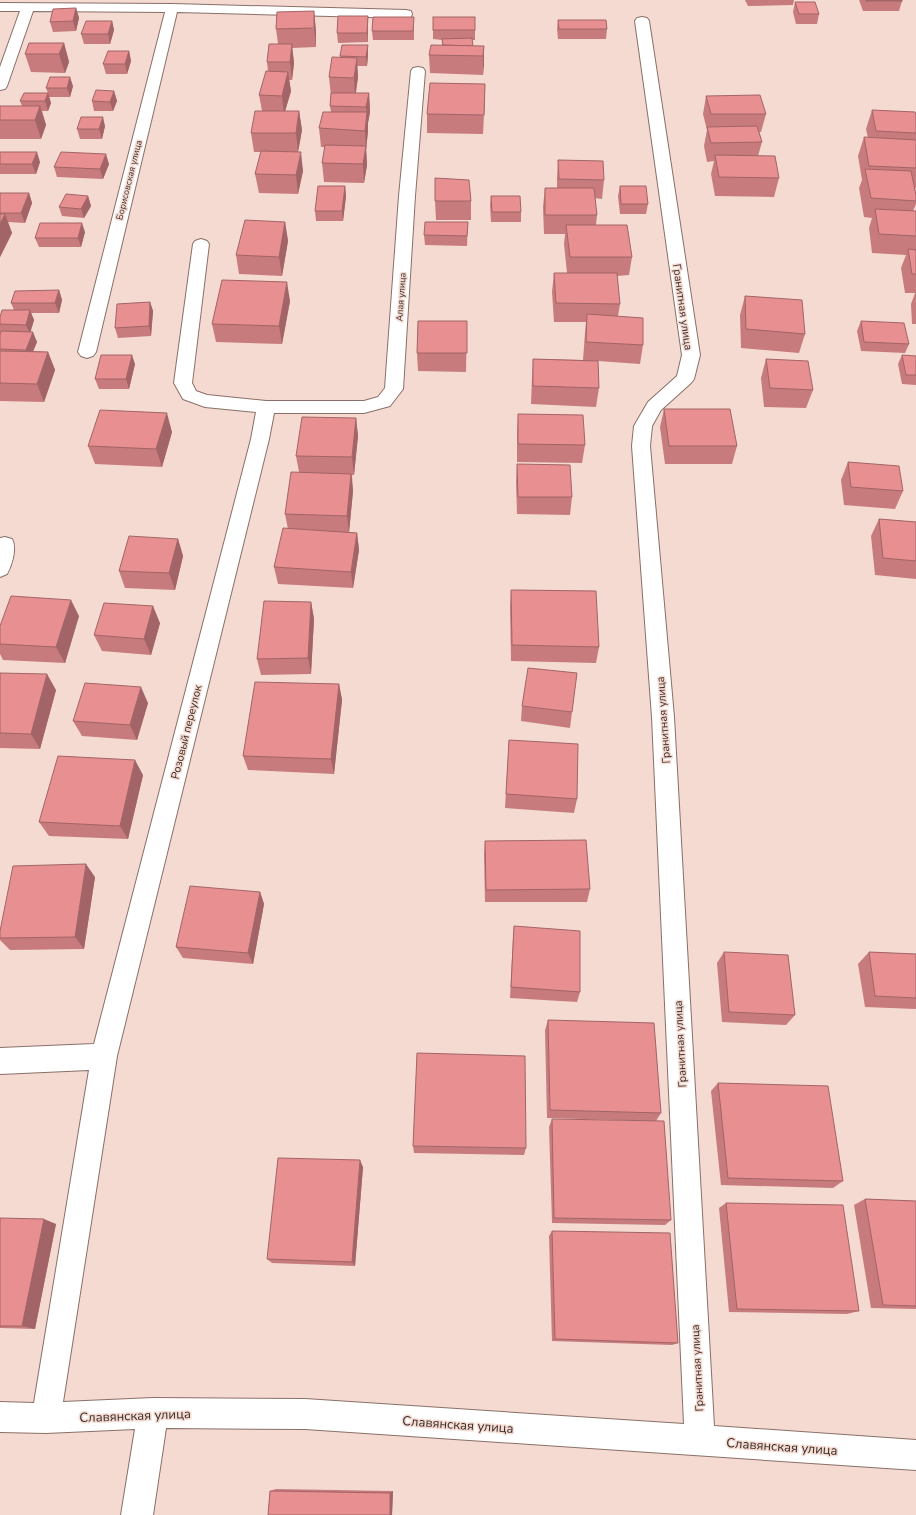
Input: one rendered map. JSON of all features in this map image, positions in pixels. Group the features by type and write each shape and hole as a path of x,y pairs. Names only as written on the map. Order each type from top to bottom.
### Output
{"street":[{"path":"0,7 172,8 406,14"},
{"path":"0,86 28,7"},
{"name":"Борисовская улица","path":"86,352 172,8"},
{"name":"Гранитная улица","path":"642,22 690,355 685,379 654,406 643,426 641,446 664,725 700,1440"},
{"name":"Алая улица","path":"201,244 183,383 189,394 205,401 266,407 364,408 384,402 394,390 407,196 418,71"},
{"name":"Розовый переулок","path":"46,1418 104,1056 260,438 266,407"},
{"path":"0,568 5,544"},
{"path":"0,1061 104,1056"},
{"path":"137,1515 153,1413"},
{"name":"Славянская улица","path":"0,1417 46,1418 153,1413 305,1414 916,1455"}],"building":[{"path":"902,0 902,1 866,1"},
{"path":"795,2 815,2 819,14 799,14"},
{"path":"76,8 73,21 50,22 53,9"},
{"path":"314,11 314,28 276,29 277,12"},
{"path":"338,16 368,16 367,33 337,33"},
{"path":"373,17 414,17 413,31 372,31"},
{"path":"433,17 475,17 475,30 433,30"},
{"path":"558,20 606,20 607,29 559,29"},
{"path":"86,21 112,21 108,34 81,34"},
{"path":"472,38 473,46 443,45 442,39"},
{"path":"29,43 64,43 59,54 25,54"},
{"path":"269,44 292,44 290,62 267,62"},
{"path":"342,45 368,45 366,57 340,56"},
{"path":"431,45 484,46 483,56 429,55"},
{"path":"108,51 129,51 125,64 103,64"},
{"path":"332,57 357,58 354,78 329,77"},
{"path":"266,71 288,72 282,96 259,95"},
{"path":"50,77 70,77 67,88 46,88"},
{"path":"430,83 485,84 484,115 427,114"},
{"path":"96,90 114,91 110,102 92,101"},
{"path":"24,93 48,93 45,101 20,101"},
{"path":"331,93 369,93 366,107 330,106"},
{"path":"760,95 766,114 711,114 706,96"},
{"path":"0,106 40,106 35,120 0,120"},
{"path":"872,110 915,112 916,133 876,131"},
{"path":"255,111 299,111 296,133 251,133"},
{"path":"323,112 367,112 365,131 319,128"},
{"path":"81,117 103,117 99,129 77,129"},
{"path":"757,126 762,142 711,143 707,127"},
{"path":"864,137 916,140 916,168 869,166"},
{"path":"325,145 366,146 363,164 322,163"},
{"path":"261,151 301,152 296,175 255,174"},
{"path":"0,152 37,152 32,164 0,164"},
{"path":"61,152 106,154 100,169 54,167"},
{"path":"715,155 775,156 779,178 719,177"},
{"path":"558,160 603,161 604,180 559,179"},
{"path":"865,169 911,171 916,201 871,198"},
{"path":"435,178 469,180 471,201 435,201"},
{"path":"318,186 345,186 342,211 315,211"},
{"path":"620,186 646,186 648,204 621,204"},
{"path":"545,188 594,188 597,215 545,215"},
{"path":"0,193 29,193 21,213 0,213"},
{"path":"66,194 88,196 81,209 59,207"},
{"path":"491,196 520,196 521,212 492,212"},
{"path":"875,209 916,211 916,236 879,234"},
{"path":"0,214 5,214 0,224"},
{"path":"245,220 285,222 279,257 236,255"},
{"path":"425,222 468,222 467,236 424,235"},
{"path":"40,223 82,223 78,238 35,238"},
{"path":"566,225 627,225 632,257 570,257"},
{"path":"908,249 916,250 916,274 912,274"},
{"path":"554,273 617,273 620,304 556,303"},
{"path":"222,280 287,282 279,326 212,324"},
{"path":"59,290 55,303 11,303 15,291"},
{"path":"745,296 802,300 805,334 746,329"},
{"path":"150,302 149,326 115,328 117,304"},
{"path":"2,310 30,310 26,325 0,324"},
{"path":"587,314 643,318 643,345 586,342"},
{"path":"418,321 467,321 467,353 417,353"},
{"path":"861,321 904,323 909,344 864,342"},
{"path":"1,331 33,332 26,350 0,349"},
{"path":"0,351 48,352 37,384 0,383"},
{"path":"101,355 132,355 126,379 95,379"},
{"path":"902,355 916,356 916,375 906,375"},
{"path":"533,359 598,361 599,388 533,386"},
{"path":"766,359 808,361 813,390 770,388"},
{"path":"664,409 730,409 737,446 669,446"},
{"path":"100,410 167,413 156,449 88,446"},
{"path":"518,414 583,415 585,445 518,444"},
{"path":"302,417 356,418 352,457 296,456"},
{"path":"848,462 899,466 903,491 851,487"},
{"path":"517,464 570,465 572,497 518,497"},
{"path":"291,472 351,474 347,516 285,514"},
{"path":"879,519 916,522 916,561 883,558"},
{"path":"283,528 357,533 351,572 274,567"},
{"path":"129,536 178,539 169,573 119,571"},
{"path":"511,590 596,591 599,647 512,645"},
{"path":"11,596 71,600 56,647 0,644 0,626"},
{"path":"264,601 311,602 308,658 257,659"},
{"path":"104,603 153,606 144,639 94,635"},
{"path":"528,668 577,673 572,712 522,706"},
{"path":"0,673 47,674 31,734 0,733"},
{"path":"255,682 339,684 331,759 243,756"},
{"path":"85,683 141,687 130,725 73,721"},
{"path":"509,740 578,744 577,799 506,794"},
{"path":"58,756 135,760 120,826 39,822"},
{"path":"586,840 590,889 486,890 485,841"},
{"path":"86,864 75,937 0,938 0,931 13,866"},
{"path":"190,886 260,892 248,953 176,947"},
{"path":"514,926 580,931 580,992 511,987"},
{"path":"724,952 788,955 795,1015 729,1012"},
{"path":"869,952 916,954 916,998 875,996"},
{"path":"548,1020 654,1023 661,1113 550,1110"},
{"path":"417,1053 525,1056 526,1148 413,1146"},
{"path":"718,1083 828,1086 843,1181 728,1178"},
{"path":"552,1119 664,1121 671,1220 554,1218"},
{"path":"278,1158 360,1160 352,1262 267,1259"},
{"path":"865,1199 916,1201 916,1306 883,1305"},
{"path":"726,1203 843,1205 859,1311 737,1309"},
{"path":"0,1218 44,1219 22,1326 0,1326"},
{"path":"552,1231 670,1233 678,1343 555,1339"},
{"path":"270,1491 390,1493 390,1515 268,1515"}]}
